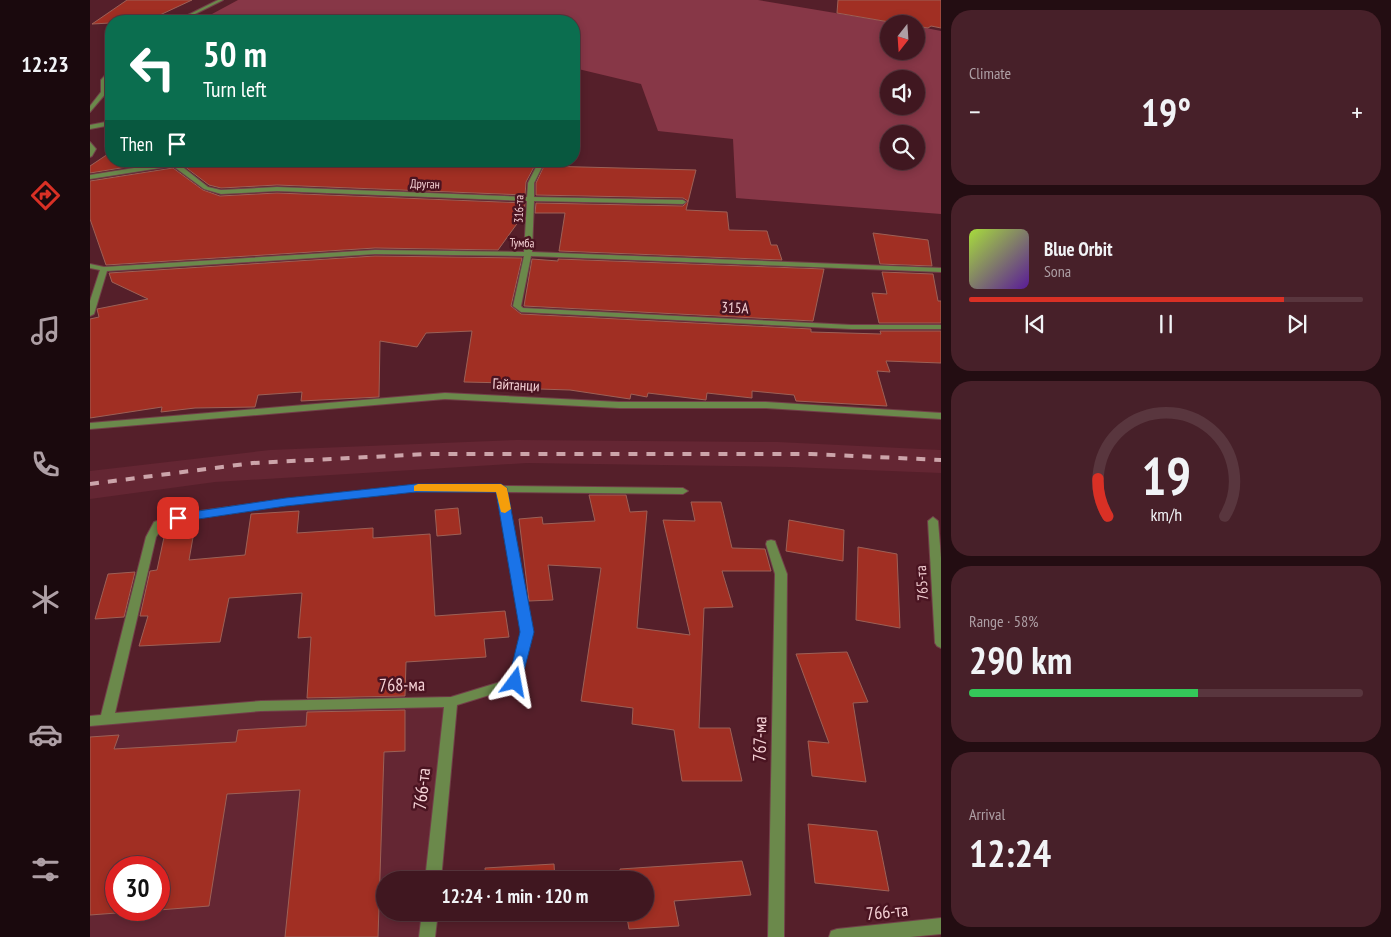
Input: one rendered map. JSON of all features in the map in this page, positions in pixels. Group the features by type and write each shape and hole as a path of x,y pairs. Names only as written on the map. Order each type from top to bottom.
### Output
{"street":[{"path":"190,15 220,0"},
{"path":"90,110 104,92 105,79"},
{"path":"90,127 105,124"},
{"path":"90,144 93,149 90,155"},
{"path":"90,177 159,167"},
{"name":"Друган","path":"179,167 206,188 221,192 277,189 531,199 683,202"},
{"name":"316-та","path":"529,312 521,310 517,306 528,254 531,183 539,167"},
{"name":"Тумба","path":"90,266 104,269 374,252 528,254 941,270"},
{"path":"90,314 104,269"},
{"name":"315А","path":"529,312 851,327 941,327"},
{"name":"Гайтанци","path":"90,426 445,396 619,405 766,405 941,416"},
{"path":"108,718 151,537 158,525 178,518 217,512 416,488 683,491"},
{"name":"768-ма","path":"90,721 261,706 451,702 515,682 527,632 501,488"},
{"name":"765-та","path":"933,521 941,643"},
{"name":"767-ма","path":"771,544 782,574 776,937"},
{"name":"766-та","path":"434,871 451,702"},
{"path":"427,937 429,921"},
{"name":"766-та","path":"837,937 941,926"}],"shaded area":[{"path":"238,0 758,0 880,20 880,60 925,60 925,28 941,31 941,214 736,198 733,139 658,131 641,84 580,69 580,15 210,15"},
{"path":"517,440 778,442 941,450 941,473 790,467 527,463 215,482 90,499 90,471 270,450"},
{"path":"451,702 434,871 376,871 376,921 429,921 427,937 90,937 90,721 107,718"}],"building":[{"path":"127,0 192,0 160,15 105,15"},
{"path":"838,0 941,0 941,28 931,26 925,28 925,15 880,15 880,20 837,13"},
{"path":"105,15 105,23 92,24"},
{"path":"105,156 105,167 127,167 90,173 90,166"},
{"path":"185,167 534,167 526,182 525,195 277,185 221,188 209,185"},
{"path":"544,167 696,170 686,210 727,212 729,230 767,231 771,245 777,245 782,260 559,251 565,213 535,213 536,203 683,206 688,201 683,198 536,195 536,183"},
{"path":"173,168 203,190 220,196 277,193 525,203 524,214 498,250 375,248 106,265 90,219 90,181"},
{"path":"873,233 928,240 932,266 880,264"},
{"path":"375,256 522,258 511,306 521,314 811,329 811,332 881,334 880,331 941,331 941,363 886,361 890,372 877,371 887,406 796,401 794,395 752,391 752,398 707,393 706,400 648,393 647,397 631,394 630,399 570,390 508,388 509,383 464,382 472,331 426,333 417,347 380,341 379,397 301,401 302,392 258,395 255,407 195,408 161,412 162,407 90,418 90,319 99,317 97,309 148,299 112,282 109,273"},
{"path":"532,259 824,269 813,321 524,306"},
{"path":"882,272 933,274 938,301 941,301 941,323 879,323 872,293 887,294"},
{"path":"589,495 626,495 630,512 647,511 637,628 690,635 663,520 695,521 691,502 721,502 732,548 765,549 771,571 722,571 733,607 704,608 699,728 730,728 742,781 682,781 674,730 632,724 633,708 581,701 601,568 548,565 553,600 529,601 519,519 542,517 543,524 595,521"},
{"path":"458,508 461,534 437,536 435,510"},
{"path":"299,511 297,533 373,528 373,538 430,534 435,616 505,611 509,637 484,639 486,657 406,662 405,696 307,698 311,637 298,638 302,593 229,598 220,642 139,646 148,616 140,616 150,571 157,570 166,528 195,526 189,560 245,555 251,514"},
{"path":"789,520 844,530 843,561 786,551"},
{"path":"858,547 897,554 900,628 856,620"},
{"path":"135,572 124,617 95,619 108,574"},
{"path":"847,652 868,702 853,703 866,782 812,776 808,741 829,743 796,654"},
{"path":"405,710 405,751 384,752 380,871 376,871 376,921 379,921 378,937 285,937 300,790 227,794 209,906 170,909 170,856 105,856 105,914 90,915 90,737 119,735 114,749 236,742 238,730 306,726 307,712"},
{"path":"808,824 877,831 889,891 815,883"},
{"path":"742,861 751,895 674,901 679,926 629,929 628,921 654,921 654,871 620,871 620,869"},
{"path":"554,864 554,871 485,871 485,868"}],"railway":[{"path":"90,484 253,463 428,454 811,454 941,460"}],"slow traffic":[{"path":"418,488 501,488 505,509"}],"route":[{"path":"178,518 286,502 416,488 501,488 527,632 515,682"}]}
